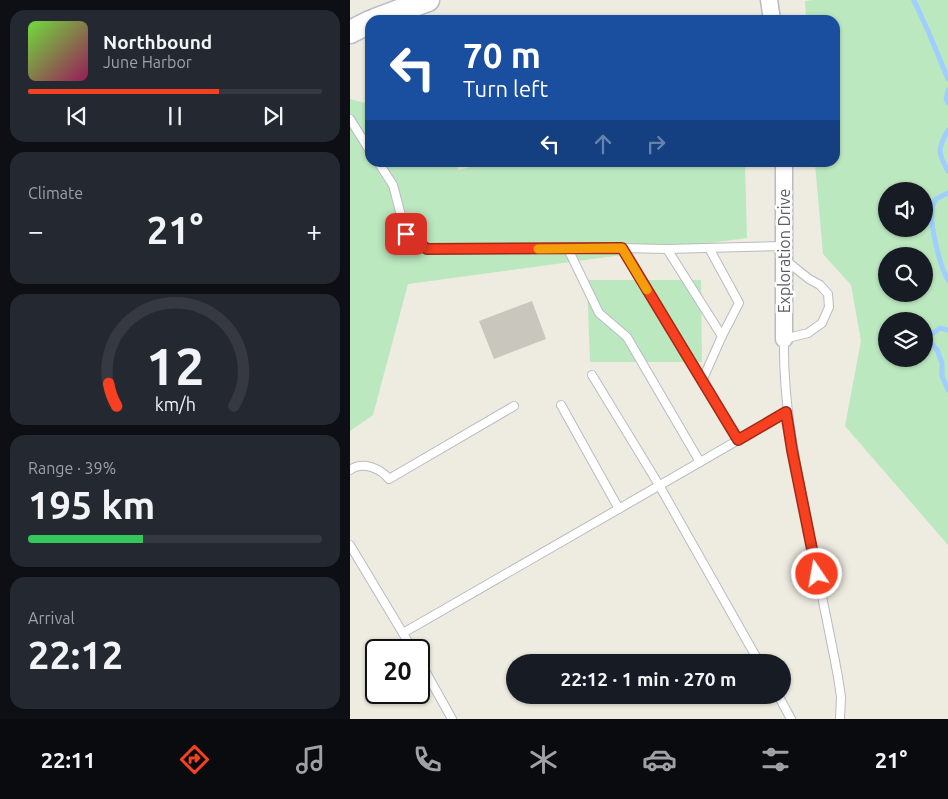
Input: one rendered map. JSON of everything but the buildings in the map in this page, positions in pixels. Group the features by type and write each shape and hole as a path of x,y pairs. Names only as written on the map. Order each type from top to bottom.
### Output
{"street":[{"path":"388,15 428,0"},
{"path":"769,0 771,15"},
{"path":"350,32 365,24"},
{"name":"Exploration Drive","path":"784,167 784,339"}],"lane":[{"path":"350,119 365,143"},
{"path":"381,167 392,185 406,234 427,249 622,248 667,250 708,248 784,252 828,294 829,307 822,323 808,333 784,339 786,412 842,697 840,719"},
{"path":"622,248 738,440"},
{"path":"702,381 739,303 708,248"},
{"path":"568,249 599,314 626,337 700,462"},
{"path":"667,250 722,336"},
{"path":"592,375 659,485 754,654"},
{"path":"561,405 619,508"},
{"path":"350,470 356,466 369,466 383,471 389,479 514,406"},
{"path":"403,633 786,412"},
{"path":"350,545 407,639"},
{"path":"430,680 452,719"},
{"path":"783,704 791,719"}],"green space":[{"path":"948,0 948,545 845,426 861,341 851,285 823,254 815,167 840,167 840,15 806,15 805,1"},
{"path":"350,99 365,103 365,167 456,167 459,170 471,167 745,167 747,238 408,284 373,415 350,431"},
{"path":"587,280 701,280 702,362 590,362"}],"waterway":[{"path":"914,1 948,79"},
{"path":"948,90 946,99 948,103"},
{"path":"948,130 940,151 948,171"},
{"path":"948,193 936,199 932,207 936,246 948,280"},
{"path":"948,330 940,328 928,337 937,350 942,363 942,376 948,390"}],"slow traffic":[{"path":"538,249 622,248 647,290"}],"route":[{"path":"406,234 427,249 622,248 738,440 786,412 817,574"}]}
